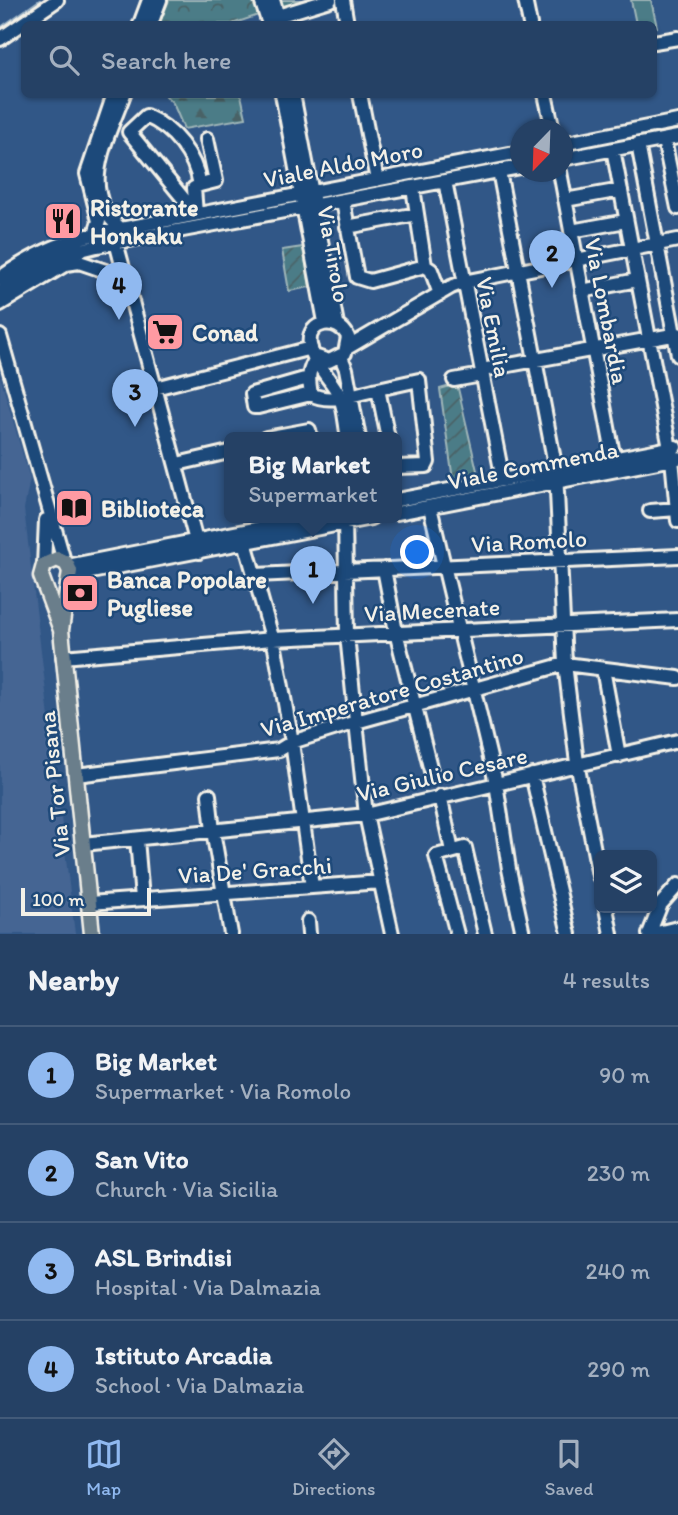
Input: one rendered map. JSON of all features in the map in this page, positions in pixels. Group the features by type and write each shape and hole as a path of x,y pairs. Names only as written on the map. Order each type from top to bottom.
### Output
{"main road":[{"path":"44,565 57,559 67,572 56,588 45,584"},
{"name":"Via Tor Pisana","path":"44,565 41,576 61,630"},
{"name":"Via Tor Pisana","path":"67,572 61,630 92,934"}],"street":[{"path":"26,21 57,0"},
{"path":"141,21 149,0"},
{"path":"152,21 160,0"},
{"path":"261,0 274,21"},
{"path":"273,0 274,21"},
{"path":"274,21 330,0"},
{"path":"343,0 346,21"},
{"path":"525,0 529,21"},
{"path":"0,39 21,25"},
{"path":"657,41 678,37"},
{"path":"96,240 99,221 87,174 113,98"},
{"path":"121,229 105,213 96,172 123,98"},
{"path":"283,98 307,192"},
{"path":"294,98 307,192"},
{"path":"361,98 377,180"},
{"path":"546,98 551,119"},
{"path":"196,214 129,132 131,128 146,116 156,120 184,147 196,164 200,185"},
{"path":"573,142 678,121"},
{"path":"573,157 678,138"},
{"path":"196,214 194,188 216,181 208,139"},
{"path":"664,140 678,207"},
{"path":"638,144 658,244 672,289 678,355"},
{"path":"613,149 648,340 675,453 678,513 650,511"},
{"name":"Viale Aldo Moro","path":"96,240 116,242 175,225 196,214 510,154"},
{"name":"Viale Aldo Moro","path":"96,240 121,229 175,225 309,207 510,169"},
{"path":"499,171 557,476 563,560 565,664 577,763 594,850"},
{"name":"Via Emilia","path":"445,181 503,480"},
{"name":"Via Lombardia","path":"562,182 614,459"},
{"path":"412,188 425,265 431,270 440,294"},
{"path":"565,200 621,190"},
{"name":"Via Tirolo","path":"307,192 331,323"},
{"path":"342,201 357,277 362,282 425,265"},
{"path":"347,227 417,214"},
{"path":"571,231 626,221"},
{"path":"0,278 41,251 96,240"},
{"path":"0,291 38,264 96,240"},
{"path":"155,388 314,353 329,361 464,282 577,262 678,240"},
{"path":"116,242 198,546"},
{"path":"0,304 66,264 79,262 126,278"},
{"path":"582,291 637,280"},
{"name":"Via Tirolo","path":"331,323 346,331 344,353 348,432"},
{"name":"Via Tirolo","path":"331,323 312,332 314,353 320,369 345,396 357,432"},
{"path":"454,380 535,360 676,334"},
{"name":"Via Tor Pisana","path":"0,336 46,509 67,572"},
{"name":"Via Tirolo","path":"308,378 314,353"},
{"path":"311,394 308,378 252,394 251,397 254,407 258,407 311,394 319,399 345,396 419,380 428,462 426,466 402,467"},
{"path":"378,388 387,432"},
{"path":"177,464 224,453"},
{"name":"Viale Commenda","path":"402,499 503,480 557,476 614,459 675,453"},
{"name":"Viale Commenda","path":"402,512 557,476 675,453"},
{"path":"430,507 496,783 509,870 523,934"},
{"name":"Via Tor Pisana","path":"44,565 46,509"},
{"path":"67,572 198,546 290,523"},
{"path":"198,546 246,542 336,523"},
{"path":"345,523 347,635 366,815 392,934"},
{"path":"246,542 273,639 292,742 312,887"},
{"name":"Via Romolo","path":"255,576 678,556"},
{"path":"384,569 396,632 432,775"},
{"name":"Via Mecenate","path":"63,657 273,639 678,620"},
{"name":"Via Imperatore Costantino","path":"75,775 279,750 292,742 356,722 415,708 565,664 678,678"},
{"path":"603,669 619,756"},
{"name":"Via Giulio Cesare","path":"83,844 366,815 678,741"},
{"path":"533,775 569,934"},
{"path":"209,795 212,831 231,934"},
{"path":"440,796 452,852"},
{"path":"137,839 142,899"},
{"path":"457,934 436,856 465,848 485,934"},
{"name":"Via De' Gracchi","path":"89,903 381,882"},
{"path":"651,934 661,904 678,885"},
{"path":"607,913 611,934"},
{"path":"651,934 678,928"}],"shaded area":[{"path":"0,376 30,479 24,509 75,934 0,934"}],"green space":[{"path":"169,0 303,0 241,21 160,21"},
{"path":"631,0 651,0 656,21 635,21"},
{"path":"168,98 242,98 246,118 184,129 173,103"},
{"path":"303,247 310,287 289,291 282,250"},
{"path":"457,384 478,475 453,480 440,389"}],"waterway":[{"path":"0,28 40,0"}],"place":[{"name":"Ristorante Honkaku","path":"63,221"},
{"name":"San Vito","path":"552,288"},
{"name":"Istituto Arcadia","path":"119,320"},
{"name":"Conad","path":"165,332"},
{"name":"ASL Brindisi","path":"135,427"},
{"name":"Biblioteca","path":"74,508"},
{"name":"Banca Popolare Pugliese","path":"80,593"},
{"name":"Big Market","path":"313,604"}]}
